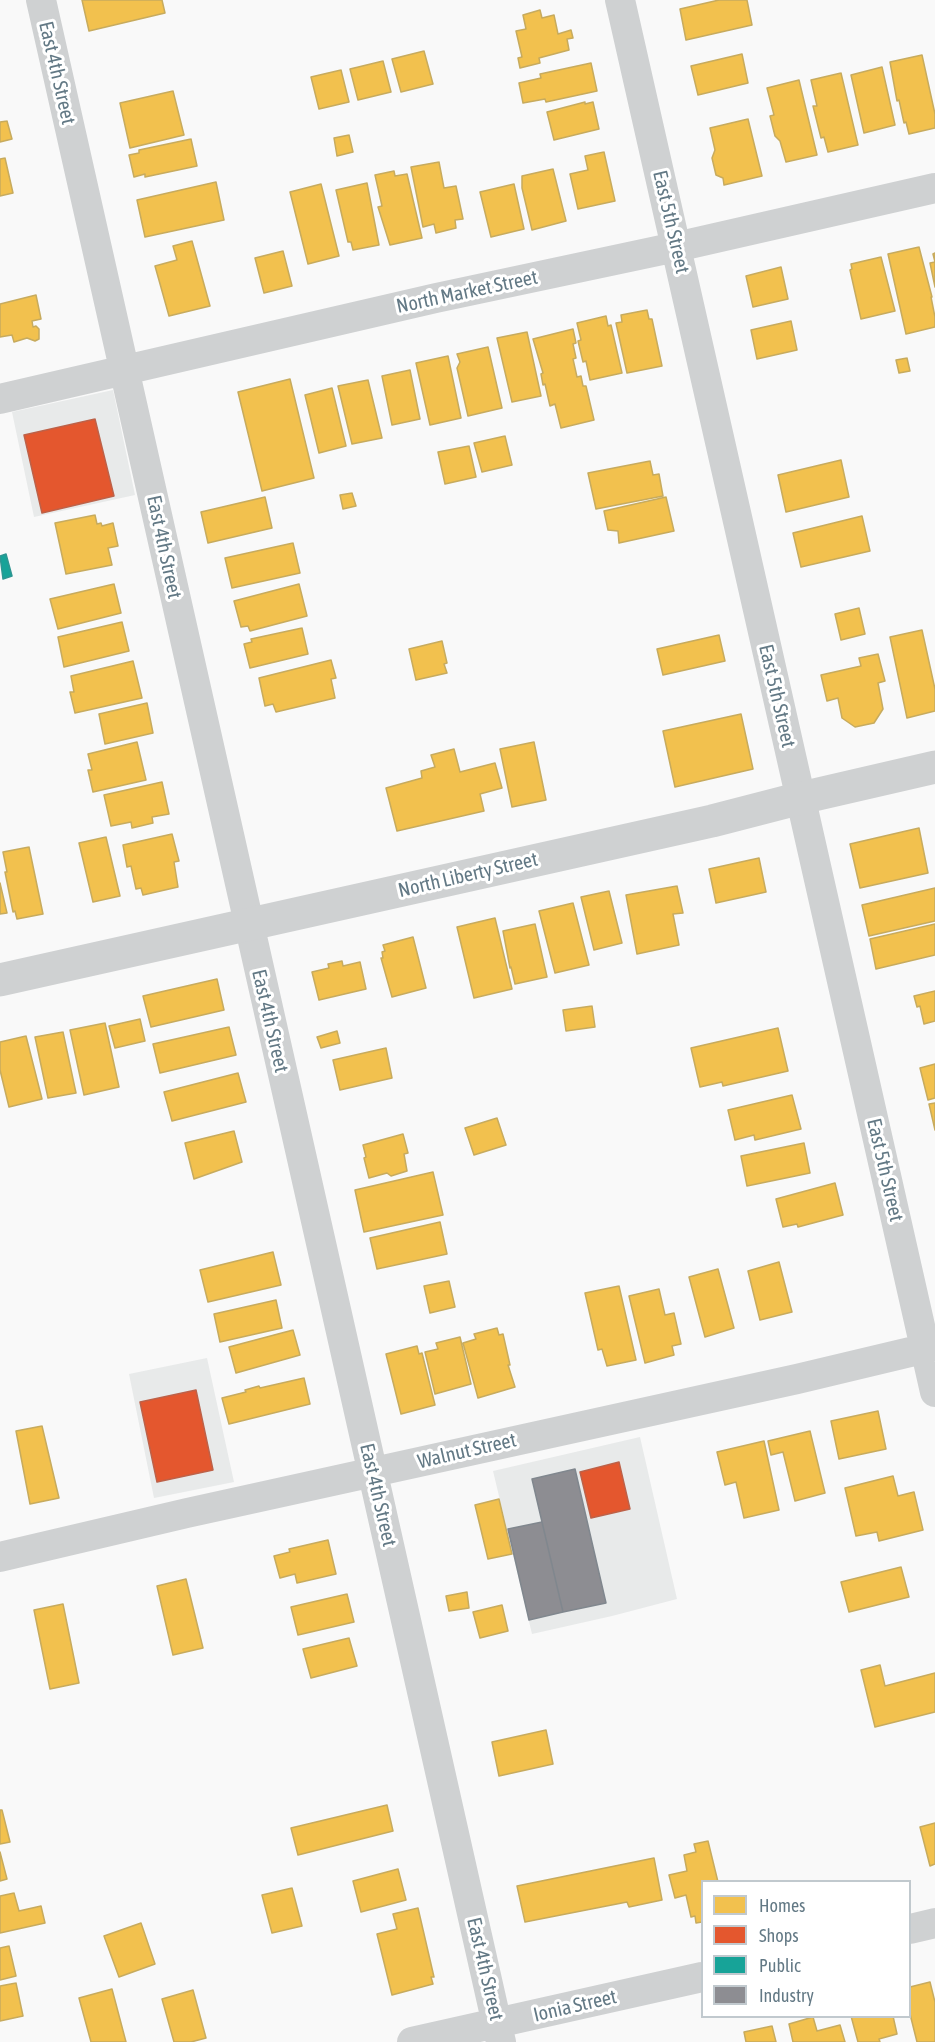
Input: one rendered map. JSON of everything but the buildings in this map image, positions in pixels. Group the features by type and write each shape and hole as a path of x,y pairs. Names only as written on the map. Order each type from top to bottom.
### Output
{"street":[{"name":"East 4th Street","path":"41,0 499,2033"},
{"name":"East 5th Street","path":"620,0 801,798 930,1347 935,1392"},
{"name":"North Market Street","path":"0,399 436,298 676,247 935,188"},
{"name":"North Liberty Street","path":"0,980 712,821 935,767"},
{"name":"Walnut Street","path":"0,1557 930,1347"},
{"path":"911,1929 935,1923"},
{"name":"Ionia Street","path":"412,2042 499,2033 701,1977"}],"shaded area":[{"path":"113,390 135,495 34,517 12,412"},
{"path":"207,1358 234,1482 154,1498 129,1374"},
{"path":"640,1437 677,1599 532,1634 493,1471"}]}
